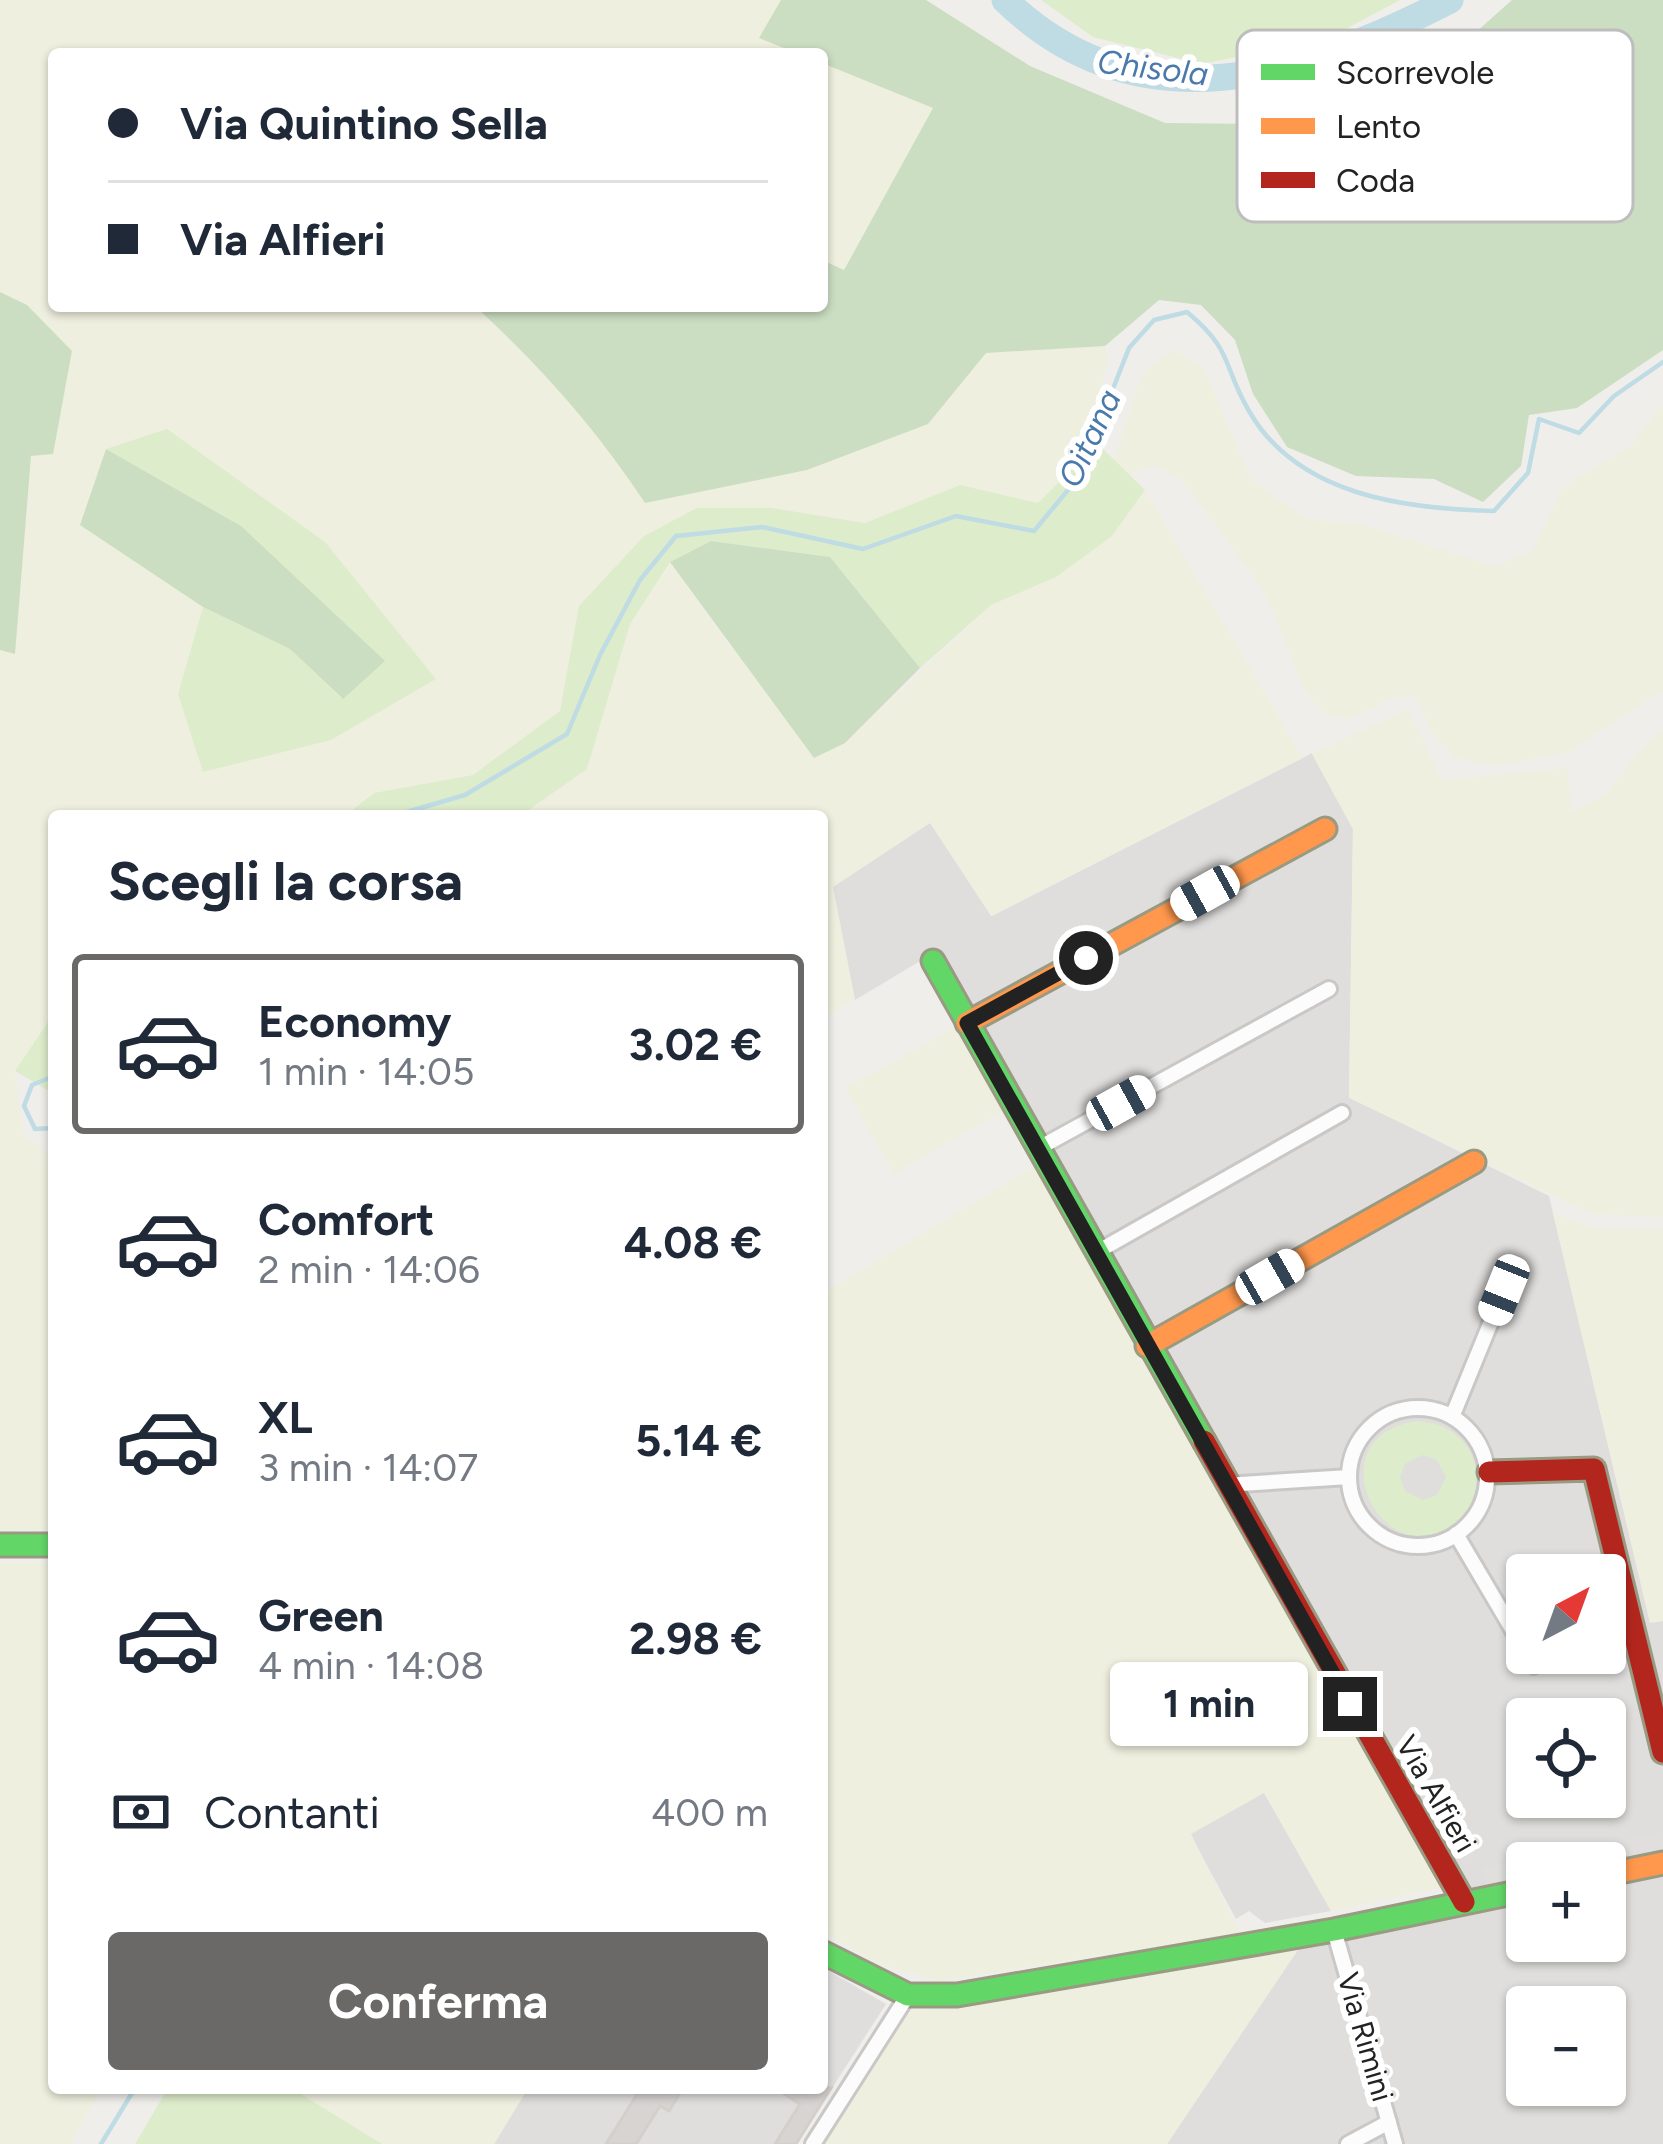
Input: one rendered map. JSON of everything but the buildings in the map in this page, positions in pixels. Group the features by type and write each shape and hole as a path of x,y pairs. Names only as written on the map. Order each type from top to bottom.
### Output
{"street":[{"path":"967,1023 1324,829"},
{"name":"Via Alfieri","path":"933,962 1464,1902"},
{"path":"1037,1149 1330,989"},
{"path":"1095,1253 1342,1113"},
{"path":"1147,1346 1474,1162"},
{"path":"1453,1417 1504,1290"},
{"path":"1412,1408 1453,1417 1479,1445 1489,1472 1480,1508 1456,1534 1425,1546 1402,1544 1381,1535 1364,1520 1353,1500 1349,1477 1360,1438 1375,1423 1412,1408"},
{"path":"1489,1472 1594,1469 1663,1752"},
{"path":"1225,1486 1349,1477"},
{"path":"1456,1534 1506,1619"},
{"path":"0,1545 48,1545"},
{"path":"1626,1871 1663,1863"},
{"path":"828,1955 908,1995 957,1995 1334,1930 1506,1894"},
{"name":"Via Rimini","path":"1334,1930 1395,2144"},
{"path":"813,2144 908,1995"},
{"path":"1348,2144 1389,2122"}],"shaded area":[{"path":"1312,753 1353,829 1349,1097 1549,1196 1650,1622 1663,1621 1663,2144 1167,2144 1310,1926 1449,1897 922,960 855,1000 832,887 931,822 992,916"},
{"path":"1264,1792 1331,1911 1265,1923 1249,1911 1236,1919 1190,1834"},
{"path":"1663,1832 1663,1851 1626,1858 1626,1842 1613,1842"},
{"path":"1506,1863 1506,1881 1486,1885 1482,1868"},
{"path":"828,1970 886,2004 796,2144 494,2144 524,2094 828,2094"}],"green space":[{"path":"0,0 781,0 760,38 784,48 48,48 48,312 481,312 536,363 605,442 645,503 807,470 928,424 986,353 1105,346 1108,363 1076,465 1038,503 960,485 865,523 772,508 579,606 560,711 473,775 374,793 353,810 48,810 48,1022 15,1071 23,1134 48,1153 48,1529 0,1531 0,650 15,653 31,455 27,305 0,292","holes":["168,430 325,542 178,694 203,607 80,525 106,449"]},
{"path":"781,0 926,0 1030,66 1165,123 1237,124 1237,222 1633,222 1633,30 1478,30 1512,0 1663,0 1663,350 1577,408 1529,415 1521,466 1483,502 1434,479 1356,476 1287,447 1253,394 1235,340 1201,305 1159,300 1105,346 986,353 928,424 807,470 645,503 566,399 481,312 828,312 828,263 844,270 933,108 828,65 828,48 784,48 759,38"},
{"path":"1041,0 1400,0 1344,30 1237,30 1237,57 1202,64 1093,37"},
{"path":"828,65 934,108 843,270 828,263"},
{"path":"0,292 27,305 72,351 53,454 31,456 15,654 0,650"},
{"path":"1173,349 1204,369 1252,481 1307,519 1360,524 1495,566 1533,551 1563,487 1629,447 1663,405 1663,690 1567,753 1496,766 1456,758 1433,734 1416,696 1390,698 1351,719 1326,716 1304,689 1265,593 1183,481 1157,466 1128,474 1114,460 1142,374"},
{"path":"167,429 325,542 436,679 331,740 203,772 178,694 203,607 290,649 342,699 241,526 106,449"},
{"path":"1083,445 1104,450 1145,490 1111,537 1056,577 991,605 920,668 830,557 711,541 670,562 630,624 587,769 529,810 353,810 374,793 473,775 560,711 579,606 644,536 697,508 772,508 865,523 960,485 1038,503 1076,465"},
{"path":"106,449 241,526 385,661 343,699 290,649 203,607 80,525"},
{"path":"1145,490 1303,758 991,916 930,823 833,887 855,1000 828,1015 828,810 529,810 587,769 630,624 670,562 731,648 845,743 991,605 1056,577 1111,537"},
{"path":"711,541 830,557 920,668 845,743 814,758 670,562"},
{"path":"1408,709 1442,780 1568,768 1571,812 1607,793 1663,731 1663,1217 1593,1214 1349,1098 1353,829 1312,754"},
{"path":"48,1022 48,1090 15,1071"},
{"path":"959,1026 1006,1109 894,1174 845,1088"},
{"path":"1038,1164 1443,1887 1331,1911 1264,1793 1191,1834 1240,1933 941,1981 876,1963 828,1934 828,1290"},
{"path":"1553,1213 1595,1229 1663,1229 1663,1621 1650,1623"},
{"path":"1417,1421 1448,1429 1463,1441 1473,1459 1476,1484 1470,1505 1457,1521 1430,1535 1405,1534 1384,1521 1370,1500 1364,1476 1368,1452 1385,1432","holes":["1423,1455 1437,1460 1446,1477 1437,1495 1423,1500 1405,1491 1400,1477 1405,1464"]},
{"path":"0,1563 48,1563 48,2094 99,2094 70,2144 0,2144"},
{"path":"1300,1947 1167,2144 824,2144 882,2048 912,2010 957,2008"},
{"path":"164,2094 301,2094 382,2144 135,2144"},
{"path":"301,2094 524,2094 494,2144 382,2144"}],"waterway":[{"name":"Chisola","path":"1005,0 1057,40 1110,66 1166,77 1237,75"},
{"name":"Chisola","path":"1387,30 1450,0"},
{"name":"Oitana","path":"414,810 465,795 567,734 600,655 640,580 676,536 762,527 863,549 956,516 1034,531 1078,478 1129,348 1154,320 1187,312 1213,337 1249,411 1295,462 1356,492 1460,510 1494,511 1528,473 1539,419 1579,433 1614,396 1663,362"},
{"name":"Oitana","path":"48,1078 32,1085 24,1106 35,1129 48,1128"},
{"name":"Oitana","path":"101,2144 131,2094"}],"traffic: fast":[{"path":"933,961 1204,1441"},
{"path":"0,1545 48,1545"},
{"path":"828,1955 908,1995 957,1995 1334,1930 1506,1894"}],"traffic: slow":[{"path":"967,1023 1325,829"},
{"path":"1147,1346 1474,1162"},
{"path":"1626,1871 1663,1863"}],"traffic: jam":[{"path":"1204,1441 1464,1902"},
{"path":"1489,1472 1594,1469 1663,1752"}],"route":[{"path":"1086,958 967,1023 1350,1704"}]}
